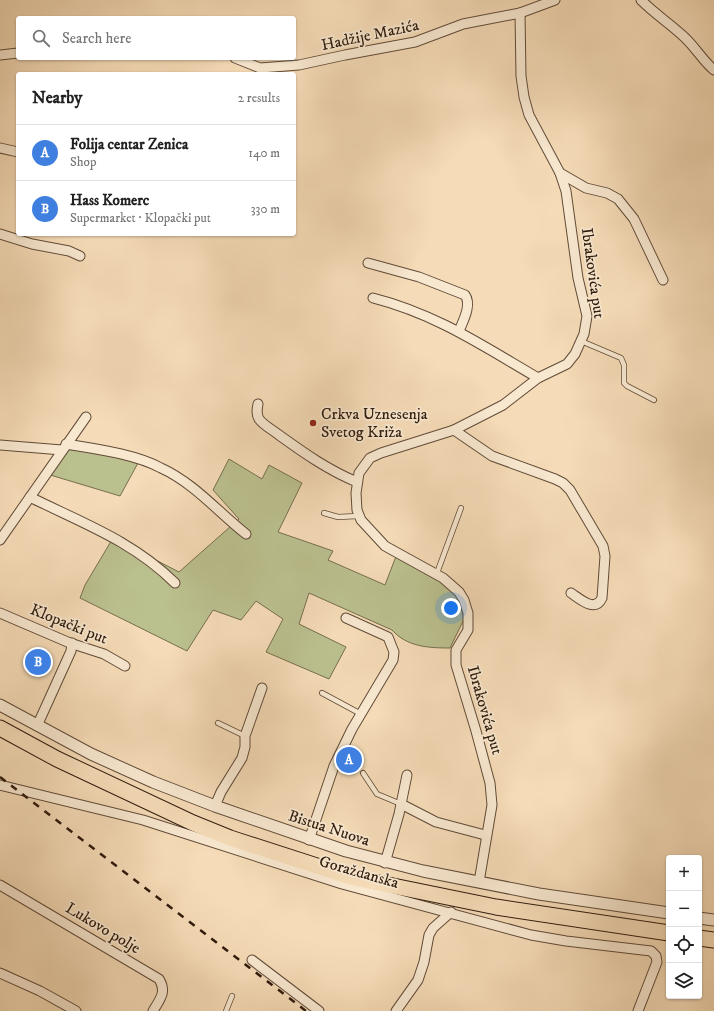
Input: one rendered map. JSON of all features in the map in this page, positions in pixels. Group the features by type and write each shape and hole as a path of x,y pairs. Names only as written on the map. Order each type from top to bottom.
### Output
{"highway":[{"path":"0,728 70,765 192,823 230,838 354,878 496,907 666,933"},
{"path":"702,938 714,940"}],"street":[{"name":"Hadžije Mazića","path":"240,60 260,68 288,67 345,55 401,46 464,24 520,13 555,0"},
{"path":"641,0 664,22 683,35 705,62 714,70"},
{"name":"Ibrakovića put","path":"479,882 485,836 491,816 490,783 456,665 456,650 468,630 468,613 464,600 459,592 437,573 385,546 365,526 358,516 356,482 362,467 370,458 381,453 454,430 503,405 538,378 568,364 581,341 587,316 578,278 566,191 560,173 536,129 524,97 521,76 520,13"},
{"path":"0,55 16,53"},
{"path":"0,148 16,152"},
{"path":"560,173 586,188 607,193 618,198 634,219 663,280"},
{"path":"0,234 32,244 69,251 80,256"},
{"path":"368,263 405,272 466,295 468,307 459,331"},
{"path":"373,298 411,309 459,331 538,378"},
{"path":"258,404 257,412 259,420 314,460 333,472 356,482"},
{"path":"0,540 86,417"},
{"path":"454,430 492,456 555,479 563,483 570,490 598,535 605,556 602,598 600,603 594,605 588,604 570,593"},
{"path":"0,445 64,447 134,458 161,467 187,483 246,534"},
{"path":"30,497 114,536 143,556 175,583"},
{"name":"Klopački put","path":"0,613 72,643 104,654 126,666"},
{"path":"309,840 334,766 361,714 393,660 394,652 388,637 346,618"},
{"path":"37,726 71,650 72,643"},
{"path":"215,806 221,792 242,758 245,747 245,736 262,688"},
{"name":"Bistua Nuova","path":"0,705 91,754 153,782 309,840 385,863 539,894 666,914"},
{"path":"385,863 401,804 407,775"},
{"name":"Goraždanska","path":"0,785 143,820 342,884 451,912 531,935 566,941 651,951 656,956 657,962 638,1011"},
{"path":"401,804 436,822 485,836"},
{"name":"Lukovo polje","path":"0,885 159,979 163,985 163,994 153,1011"},
{"path":"396,1011 418,980 424,962 429,935 434,928 451,912"},
{"path":"702,918 714,920"},
{"path":"252,960 319,1011"},
{"path":"0,973 40,991 76,1011"}],"lane":[{"path":"581,341 621,358 624,365 624,383 654,400"},
{"path":"437,573 461,508"},
{"path":"324,513 338,517 358,516"},
{"path":"322,693 361,714"},
{"path":"218,723 245,736"},
{"path":"363,773 377,794 401,804"},
{"path":"226,1011 232,996"}],"green space":[{"path":"71,448 86,449 138,463 120,496 47,474 61,453"},
{"path":"229,459 262,479 269,465 302,483 278,532 333,551 328,560 385,585 398,551 442,577 458,595 464,619 450,648 426,647 411,643 398,636 392,630 309,593 299,624 346,647 329,679 266,652 283,619 256,601 241,620 213,610 187,651 80,598 85,585 113,538 179,572 239,519 213,490"}],"railway":[{"path":"0,777 306,1011"}],"place":[{"name":"Crkva Uznesenja Svetog Križa","path":"313,423"},
{"name":"Hass Komerc","path":"38,662"},
{"name":"Folija centar Zenica","path":"349,760"}]}
